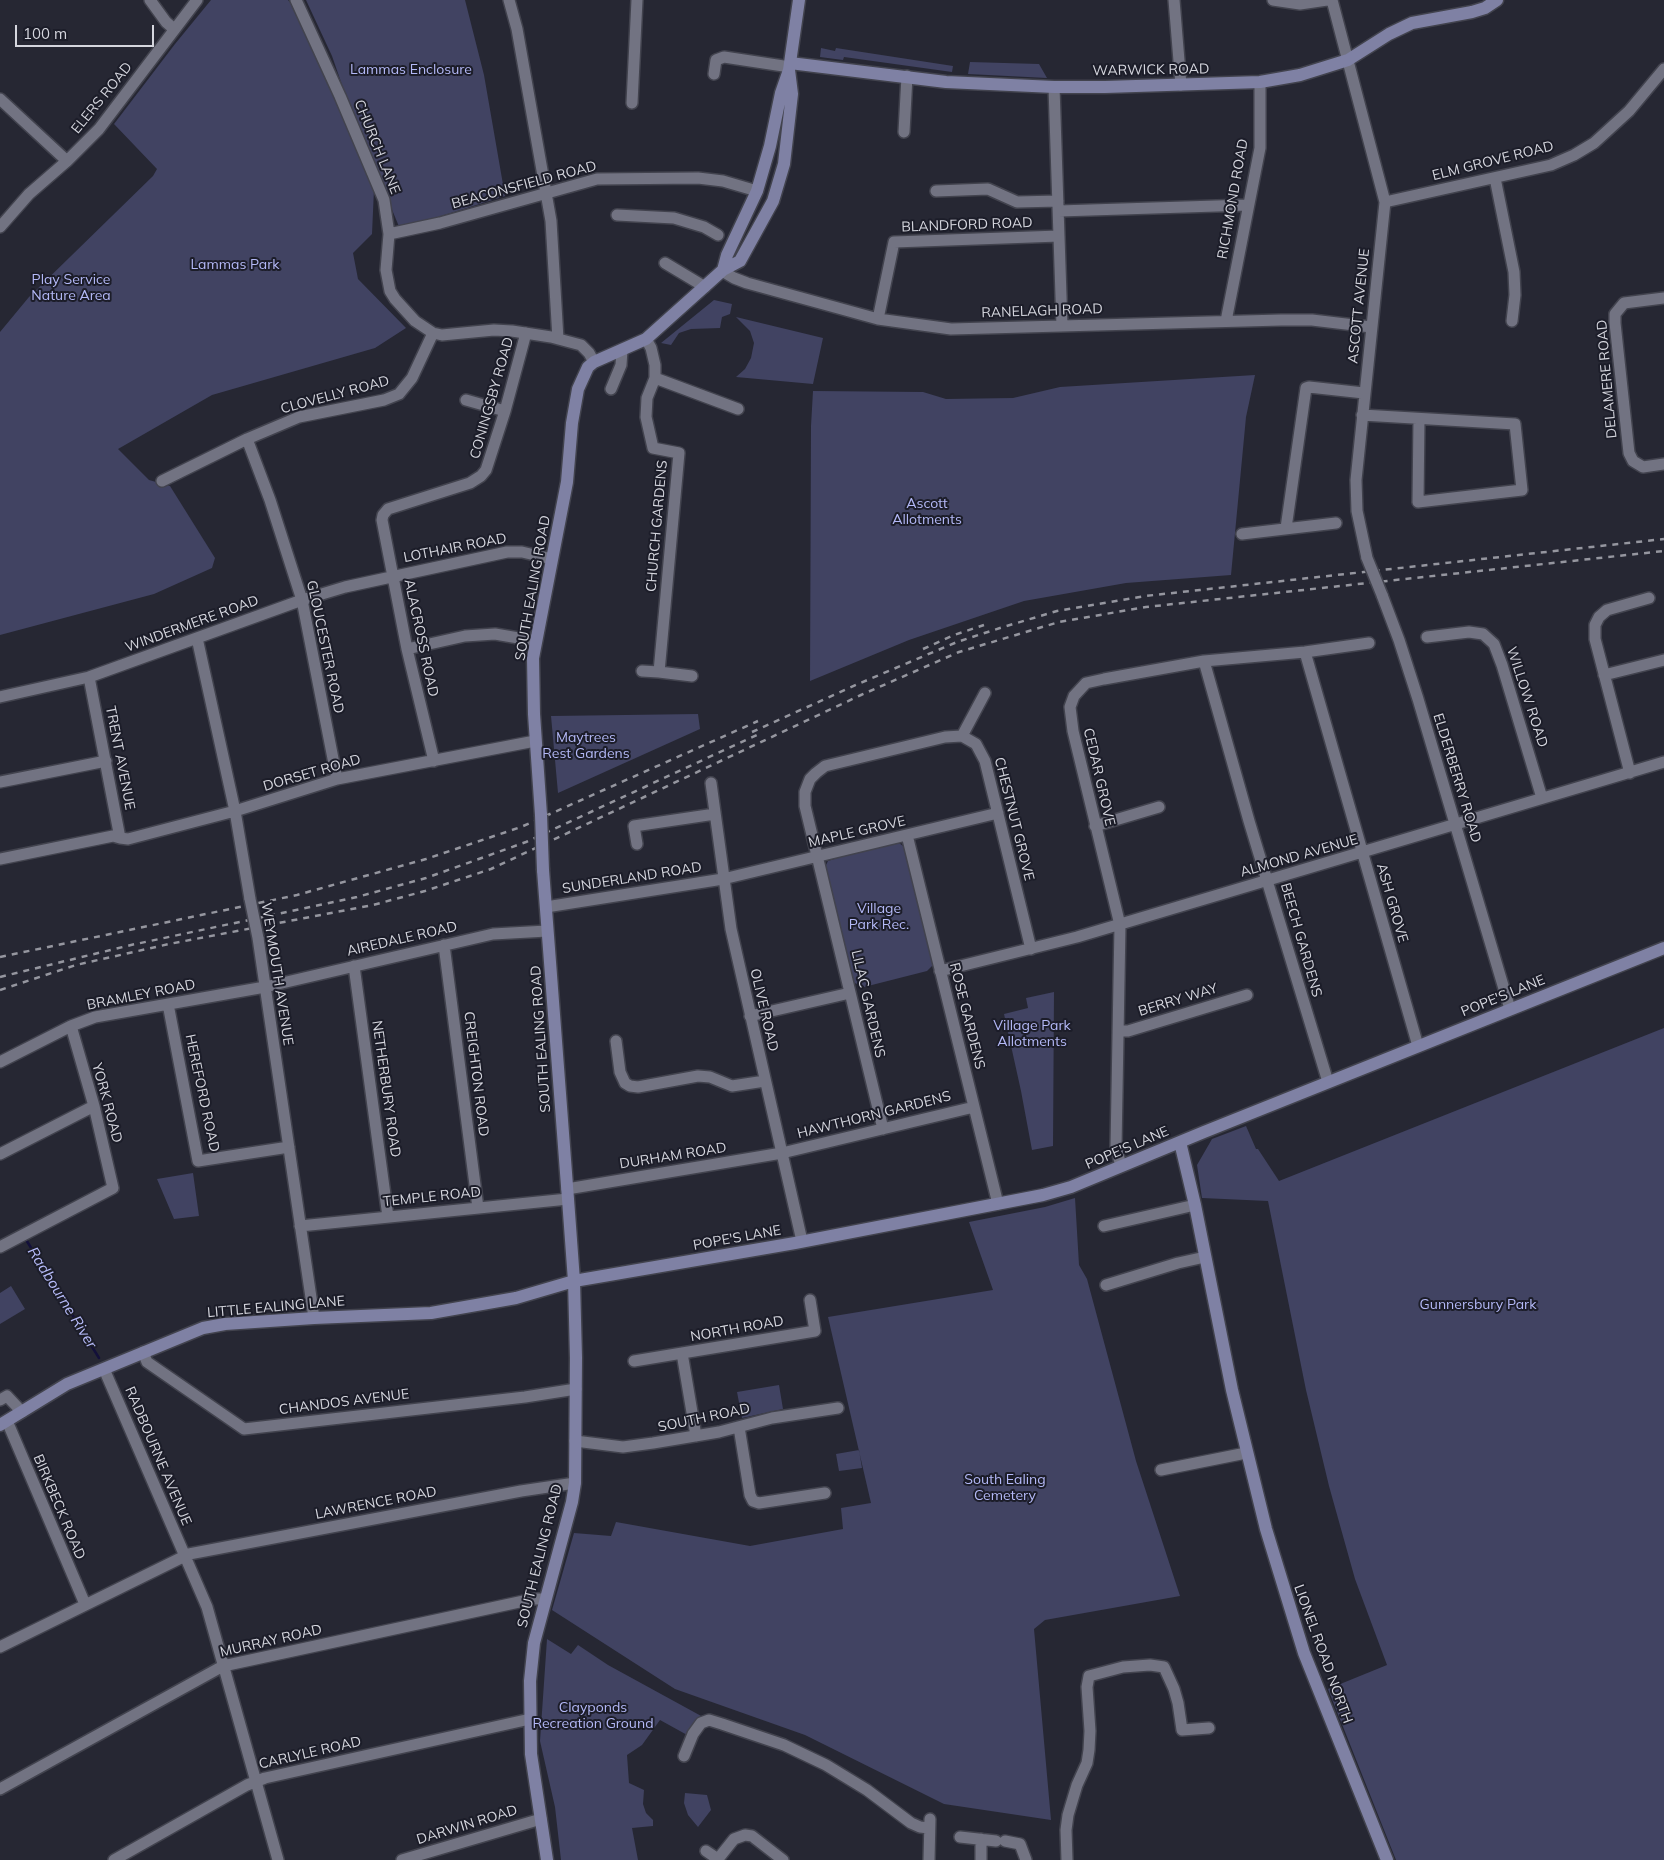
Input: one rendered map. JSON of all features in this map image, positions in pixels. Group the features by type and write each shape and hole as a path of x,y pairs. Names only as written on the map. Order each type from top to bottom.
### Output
{"main road":[{"path":"723,270 727,255 726,238 757,190 770,146 781,93 790,67 799,0"},
{"name":"WARWICK ROAD","path":"790,67 907,76 946,82 1054,87 1260,82 1300,75 1348,60 1389,34 1412,23 1472,12 1484,4 1497,0"},
{"path":"594,362 646,339 723,270 740,261 773,201 784,164 792,94 790,67"},
{"name":"SOUTH EALING ROAD","path":"547,1860 531,1754 530,1681 534,1643 572,1502 575,1483 576,1389 574,1281 547,931 532,685 536,641 567,482 575,400 588,367 594,362"},
{"name":"POPE'S LANE","path":"574,1281 802,1241 998,1204 1071,1188 1328,1082 1664,948"},
{"name":"LIONEL ROAD NORTH","path":"1180,1142 1195,1205 1246,1453 1266,1529 1304,1653 1387,1860"},
{"name":"LITTLE EALING LANE","path":"3,1423 67,1384 189,1333 212,1326 314,1318 431,1313 516,1298 574,1281"}],"street":[{"path":"150,0 166,22 174,29"},
{"name":"ELERS ROAD","path":"0,227 29,194 67,161 99,129 197,0"},
{"name":"CHURCH LANE","path":"296,0 340,96 384,200 389,234 386,270 390,291 406,312 433,333"},
{"path":"510,0 529,94 551,221 558,339"},
{"path":"632,103 637,0"},
{"path":"1174,0 1181,85"},
{"path":"1273,0 1300,4 1327,0"},
{"name":"ASCOTT AVENUE","path":"1332,0 1384,202 1357,465 1356,495 1359,524 1367,558"},
{"path":"714,74 716,60 724,57 790,67"},
{"name":"ELM GROVE ROAD","path":"1384,202 1551,165 1574,155 1594,143 1629,112 1663,74"},
{"path":"904,132 907,76"},
{"name":"RICHMOND ROAD","path":"1226,321 1260,148 1260,82"},
{"path":"1054,87 1062,326"},
{"path":"0,99 67,161"},
{"name":"BEACONSFIELD ROAD","path":"389,234 440,223 597,179 698,178 723,181 757,190"},
{"path":"1495,178 1514,272 1512,321"},
{"path":"936,190 988,189 1017,202 1058,206 1248,205"},
{"path":"617,215 674,218 726,238"},
{"name":"BLANDFORD ROAD","path":"878,319 894,242 1059,236"},
{"path":"665,263 705,287"},
{"name":"RANELAGH ROAD","path":"723,270 734,278 747,283 878,319 951,329 1312,320 1372,327"},
{"name":"DELAMERE ROAD","path":"1664,298 1624,303 1615,314 1629,453 1633,461 1643,467 1664,464"},
{"path":"433,333 442,335 494,330 526,333 581,345 589,352 594,362"},
{"name":"CLOVELLY ROAD","path":"162,481 247,439 299,417 384,400 399,394 412,378 433,333"},
{"name":"CONINGSBY ROAD","path":"382,520 385,511 388,509 470,483 481,476 486,470 505,411 526,333"},
{"path":"646,339 651,348 655,365 654,378 738,410"},
{"path":"611,389 621,365 622,350"},
{"name":"CHURCH GARDENS","path":"654,378 647,398 646,417 653,448 679,453 659,672"},
{"path":"1286,528 1306,388 1364,393"},
{"path":"466,400 505,411"},
{"path":"1362,415 1420,420 1515,424 1522,490 1418,502 1420,420"},
{"name":"GLOUCESTER ROAD","path":"247,439 270,500 302,600 337,779"},
{"name":"ALACROSS ROAD","path":"382,520 407,650 434,761"},
{"path":"1242,534 1336,523"},
{"name":"LOTHAIR ROAD","path":"393,576 506,552 522,552 552,558"},
{"name":"ELDERBERRY ROAD","path":"1367,558 1401,648 1510,1009"},
{"name":"WINDERMERE ROAD","path":"0,697 89,677 302,600 345,587 393,576"},
{"path":"1630,773 1595,639 1595,625 1607,610 1649,598"},
{"name":"WILLOW ROAD","path":"1427,637 1469,632 1483,634 1494,644 1542,798"},
{"path":"407,650 465,636 495,634 536,641"},
{"name":"WEYMOUTH AVENUE","path":"197,638 235,811 258,938 314,1318"},
{"name":"CEDAR GROVE","path":"1121,1166 1116,1147 1120,924 1073,731 1070,707 1074,696 1086,684 1104,679 1204,661 1305,652 1369,642"},
{"name":"ASH GROVE","path":"1305,652 1418,1046"},
{"path":"1604,676 1664,660"},
{"name":"BEECH GARDENS","path":"1204,661 1328,1082"},
{"path":"642,671 692,676"},
{"name":"TRENT AVENUE","path":"89,677 124,838"},
{"path":"817,856 805,806 807,784 816,772 825,766 945,737 962,736 985,693"},
{"name":"CHESTNUT GROVE","path":"962,736 976,744 986,761 1031,949"},
{"name":"DORSET ROAD","path":"0,859 113,836 124,838 235,811 337,779 535,741"},
{"path":"0,782 106,761"},
{"name":"ALMOND AVENUE","path":"940,970 1031,949 1120,924 1664,762"},
{"name":"OLIVE ROAD","path":"711,783 731,929 802,1241"},
{"path":"1095,826 1159,807"},
{"name":"MAPLE GROVE","path":"723,879 998,813"},
{"path":"637,844 634,826 715,814"},
{"name":"ROSE GARDENS","path":"907,836 998,1204"},
{"name":"LILAC GARDENS","path":"817,856 883,1129"},
{"name":"SUNDERLAND ROAD","path":"546,907 723,879"},
{"name":"AIREDALE ROAD","path":"265,987 493,934 547,931"},
{"name":"CREIGHTON ROAD","path":"444,945 478,1208"},
{"name":"NETHERBURY ROAD","path":"354,966 388,1217"},
{"name":"BRAMLEY ROAD","path":"0,1062 71,1026 95,1017 265,987"},
{"path":"750,1016 850,993"},
{"name":"BERRY WAY","path":"1118,1031 1128,1031 1247,995"},
{"name":"HEREFORD ROAD","path":"168,1004 198,1161 288,1147"},
{"name":"YORK ROAD","path":"0,1247 113,1188 94,1106 71,1026"},
{"path":"616,1041 620,1072 625,1082 630,1086 638,1087 698,1076 710,1077 732,1086 765,1081"},
{"path":"0,1154 94,1106"},
{"name":"HAWTHORN GARDENS","path":"782,1153 974,1107"},
{"name":"DURHAM ROAD","path":"568,1194 782,1153"},
{"name":"TEMPLE ROAD","path":"300,1226 478,1208 568,1194"},
{"path":"1104,1226 1195,1205"},
{"path":"1106,1285 1178,1263 1205,1257"},
{"name":"NORTH ROAD","path":"634,1361 815,1330 810,1300"},
{"name":"CHANDOS AVENUE","path":"143,1352 147,1362 244,1429 525,1397 576,1389"},
{"path":"682,1353 696,1436"},
{"name":"RADBOURNE AVENUE","path":"104,1369 206,1606 278,1860"},
{"path":"0,1400 7,1396 22,1412"},
{"name":"SOUTH ROAD","path":"575,1441 624,1447 696,1436 772,1418 838,1408"},
{"name":"BIRKBECK ROAD","path":"3,1423 84,1604"},
{"path":"739,1427 750,1495 753,1501 759,1503 825,1493"},
{"path":"1161,1470 1246,1453"},
{"name":"LAWRENCE ROAD","path":"0,1647 183,1556 521,1491 575,1483"},
{"name":"MURRAY ROAD","path":"0,1789 223,1666 533,1599 545,1599"},
{"path":"1067,1860 1066,1830 1068,1815 1077,1784 1087,1763 1089,1750 1090,1731 1087,1687 1089,1676 1122,1667 1150,1665 1164,1667 1174,1688 1182,1730 1209,1728"},
{"name":"CARLYLE ROAD","path":"114,1860 265,1778 530,1719"},
{"path":"684,1756 693,1734 701,1723 709,1720 784,1745 826,1764 911,1823 920,1827 929,1824 929,1860"},
{"name":"DARWIN ROAD","path":"402,1860 541,1818"},
{"path":"706,1851 718,1859 734,1840 745,1835 752,1836 783,1860"},
{"path":"960,1837 1020,1844 1026,1860"},
{"path":"981,1839 981,1860"}],"green space":[{"name":"Lammas Park","path":"211,0 288,0 293,6 352,132 374,189 372,234 353,253 358,279 406,328 375,348 212,395 118,449 149,480 170,486 215,558 212,568 154,594 0,635 0,332 29,297 153,176 157,169 114,124"},
{"name":"Lammas Enclosure","path":"306,0 465,0 484,75 505,196 400,229 350,108 332,56"},
{"path":"821,48 835,51 836,48 953,66 952,72 844,57 843,60 820,57"},
{"path":"970,62 1039,64 1047,78 968,74"},
{"path":"714,300 732,304 730,314 722,317 720,328 691,329 679,333 671,345 661,343"},
{"path":"736,317 823,338 813,384 736,377 745,369 751,358 754,343 750,331"},
{"name":"Ascott Allotments","path":"1255,375 1246,417 1231,575 1126,583 1024,601 909,640 810,681 811,426 813,391 923,392 946,399 1013,398 1060,387"},
{"name":"Maytrees Rest Gardens","path":"698,714 700,729 558,793 551,716"},
{"name":"Village Park Rec.","path":"899,843 907,849 935,963 927,971 864,987 850,981 823,871 828,861 865,849"},
{"name":"Village Park Allotments","path":"1054,992 1053,1146 1032,1150 1004,1014 1028,1008 1026,998"},
{"name":"Gunnersbury Park","path":"1664,1028 1664,1860 1396,1860 1328,1689 1387,1665 1355,1579 1329,1486 1306,1390 1268,1201 1202,1198 1197,1165 1212,1139 1246,1126 1256,1149 1258,1149 1279,1181"},
{"path":"193,1173 199,1216 174,1219 157,1179"},
{"name":"South Ealing Cemetery","path":"1075,1198 1079,1265 1087,1279 1136,1461 1180,1596 1045,1620 1034,1629 1051,1820 944,1804 805,1735 675,1689 552,1610 574,1533 611,1536 616,1522 750,1546 843,1529 841,1508 871,1503 828,1317 993,1290 969,1222 1045,1207"},
{"path":"11,1286 25,1309 0,1324 0,1293"},
{"path":"779,1385 783,1409 742,1418 737,1392"},
{"path":"859,1450 862,1468 839,1471 836,1454"},
{"name":"Clayponds Recreation Ground","path":"547,1639 571,1654 578,1645 608,1665 703,1717 689,1736 660,1720 642,1745 627,1755 629,1783 644,1790 643,1804 646,1813 653,1820 653,1826 632,1828 638,1860 561,1860 555,1807 540,1741"},
{"path":"685,1793 707,1795 711,1810 698,1827 688,1815 684,1803"}],"waterway":[{"name":"Radbourne River","path":"25,1238 99,1358"}],"railway":[{"path":"752,732 957,642 1057,611 1145,596 1664,539"},
{"path":"0,990 76,965 169,944 373,905 425,891 491,869 861,695 959,652 1059,622 1146,607 1664,551"},
{"path":"923,649 954,635 984,625"},
{"path":"0,957 297,895 426,859 521,827 758,721"},
{"path":"0,977 131,945 357,897 426,878 526,842 761,733"}],"park label":[{"name":"Play Service Nature Area","path":"71,288"}]}
